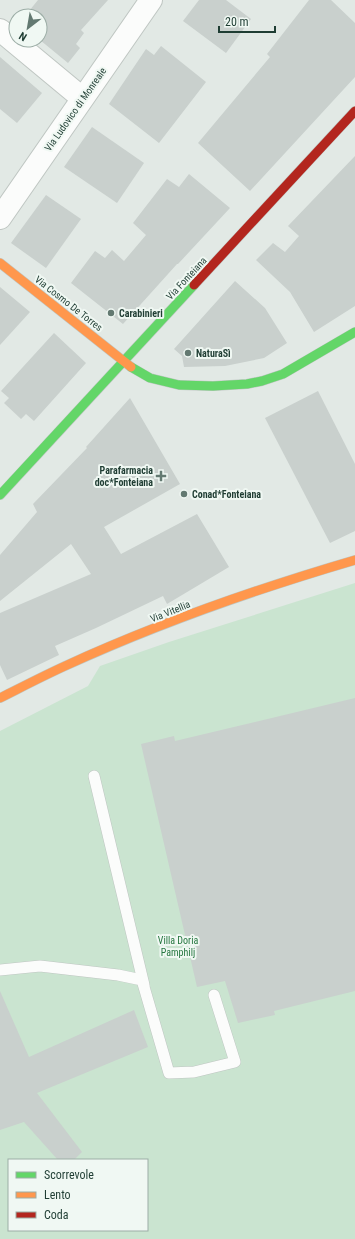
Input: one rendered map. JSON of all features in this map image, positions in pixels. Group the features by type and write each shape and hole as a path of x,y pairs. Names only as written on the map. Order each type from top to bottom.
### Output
{"street":[{"name":"Via Ludovico di Monreale","path":"0,218 151,0"},
{"path":"0,30 82,98"},
{"name":"Via Fonteiana","path":"0,495 355,111"},
{"name":"Via Cosmo De Torres","path":"0,264 135,370 150,377 173,383 209,386 262,381 282,374 355,332"},
{"name":"Via Vitellia","path":"0,698 76,661 193,613 270,586 355,560"}],"lane":[{"path":"94,776 144,986"},
{"path":"0,970 40,966 118,975 142,980 169,1073 194,1072 235,1062 214,995"}],"green space":[{"name":"Villa Doria Pamphilj","path":"355,583 355,1239 0,1239 0,731 88,686 100,666 169,642"}],"building":[{"path":"38,0 108,0 81,30 84,33 76,44 80,48 68,63 48,47 48,8 32,8"},
{"path":"199,0 226,0 251,19 226,53 183,21"},
{"path":"309,0 331,0 355,23 355,77 250,191 198,143 270,57 267,54"},
{"path":"161,46 206,82 159,143 109,104 146,49 154,55"},
{"path":"0,57 42,93 17,123 0,109"},
{"path":"92,127 144,163 117,203 64,167"},
{"path":"355,156 355,306 314,332 290,292 256,260 273,243 285,252 299,236 288,226"},
{"path":"189,174 230,208 123,324 71,283 95,251 105,258 112,250 124,261 146,235 133,223 167,179 179,187"},
{"path":"46,195 81,219 46,268 11,243"},
{"path":"235,281 265,308 287,343 264,358 225,366 184,367 182,356 174,349"},
{"path":"0,287 30,312 0,345"},
{"path":"54,333 86,363 34,421 26,414 21,419 4,403 9,398 1,391"},
{"path":"318,391 355,464 355,531 330,543 265,418"},
{"path":"130,398 180,484 104,527 121,554 197,514 229,567 167,604 163,596 55,646 59,655 7,680 0,665 0,613 91,574 71,544 0,601 0,555 37,512 33,504 87,448 86,447"},
{"path":"355,698 355,991 274,1011 275,1015 238,1023 225,981 197,987 141,744 174,736 175,741"},
{"path":"0,991 29,1057 134,1010 148,1047 37,1093 82,1152 75,1159 57,1159 24,1122 0,1130"}],"traffic: fast":[{"path":"0,495 194,285"},
{"path":"131,367 150,378 179,385 213,386 247,384 283,374 355,332"}],"traffic: slow":[{"path":"0,263 131,367"},
{"path":"0,698 100,650 172,621 245,595 355,560"}],"traffic: jam":[{"path":"194,285 355,111"}],"place":[{"name":"Carabinieri","path":"111,313"},
{"name":"NaturaSì","path":"188,353"},
{"name":"Parafarmacia doc*Fonteiana","path":"161,476"},
{"name":"Conad*Fonteiana","path":"184,494"}]}
